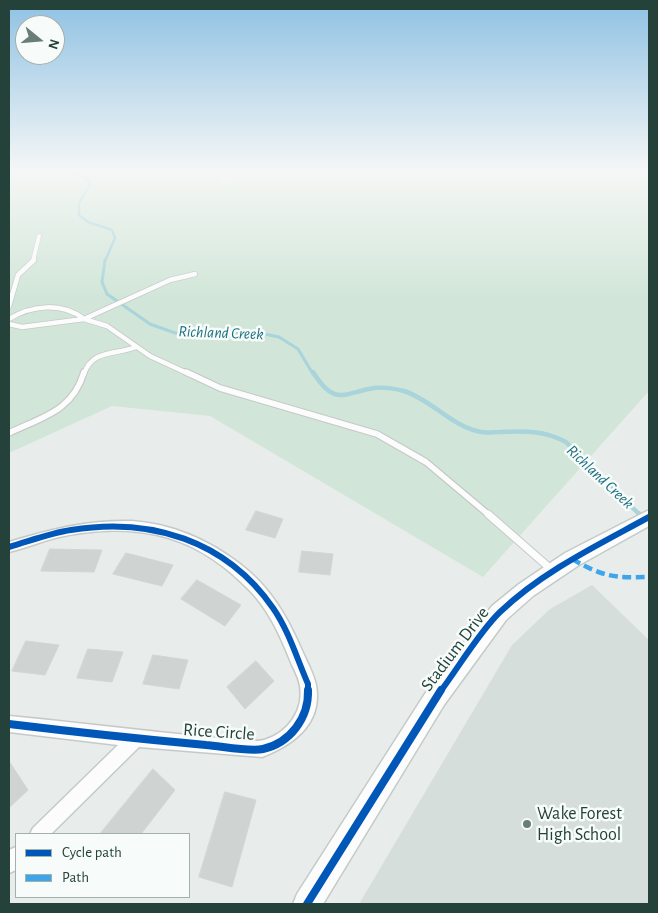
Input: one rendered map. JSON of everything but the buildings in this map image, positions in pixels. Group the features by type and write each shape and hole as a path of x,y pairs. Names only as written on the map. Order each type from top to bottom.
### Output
{"street":[{"name":"Stadium Drive","path":"307,904 436,697 499,613 526,590 553,571 610,537 649,517"},
{"name":"Rice Circle","path":"9,547 61,531 102,527 155,529 184,539 218,555 249,580 274,608 308,684 306,711 297,729 281,742 262,749 136,739 9,724"},
{"path":"40,833 136,739"}],"lane":[{"path":"9,306 18,275 35,259 39,236"},
{"path":"9,324 22,326 84,319 170,280 195,274"},
{"path":"9,319 29,310 58,307 79,314 84,319 107,326 136,347 177,370 220,388 377,434 426,462 458,486 553,571"},
{"path":"9,433 66,404 78,390 85,369 92,359 102,353 120,352 136,347"}],"shaded area":[{"name":"Wake Forest High School","path":"592,585 649,640 649,904 359,904 512,645 550,609"}],"green space":[{"path":"9,214 649,214 649,391 483,577 210,416 112,406 9,453"}],"waterway":[{"name":"Richland Creek","path":"79,214 88,222 112,230 115,238 105,261"},
{"name":"Richland Creek","path":"105,260 102,282 107,294 150,324 175,333 259,333 279,337 298,349 313,374"},
{"name":"Richland Creek","path":"313,372 327,390 334,394 340,395 377,388 401,390 424,400 451,419 471,429 481,432 534,432 558,438 566,442 640,515"},
{"name":"Richland Creek","path":"640,515 649,524"}],"marked path":[{"path":"572,559 599,574 615,578 649,577"}],"cycle path":[{"path":"307,904 436,697 499,613 526,590 572,559 649,517"},
{"path":"9,547 47,535 94,527 144,527 171,533 188,540 221,558 263,594 278,616 308,684 307,707 304,717 298,726 283,739 262,749 136,739 9,724"}],"place":[{"name":"Wake Forest High School","path":"527,824"}]}
